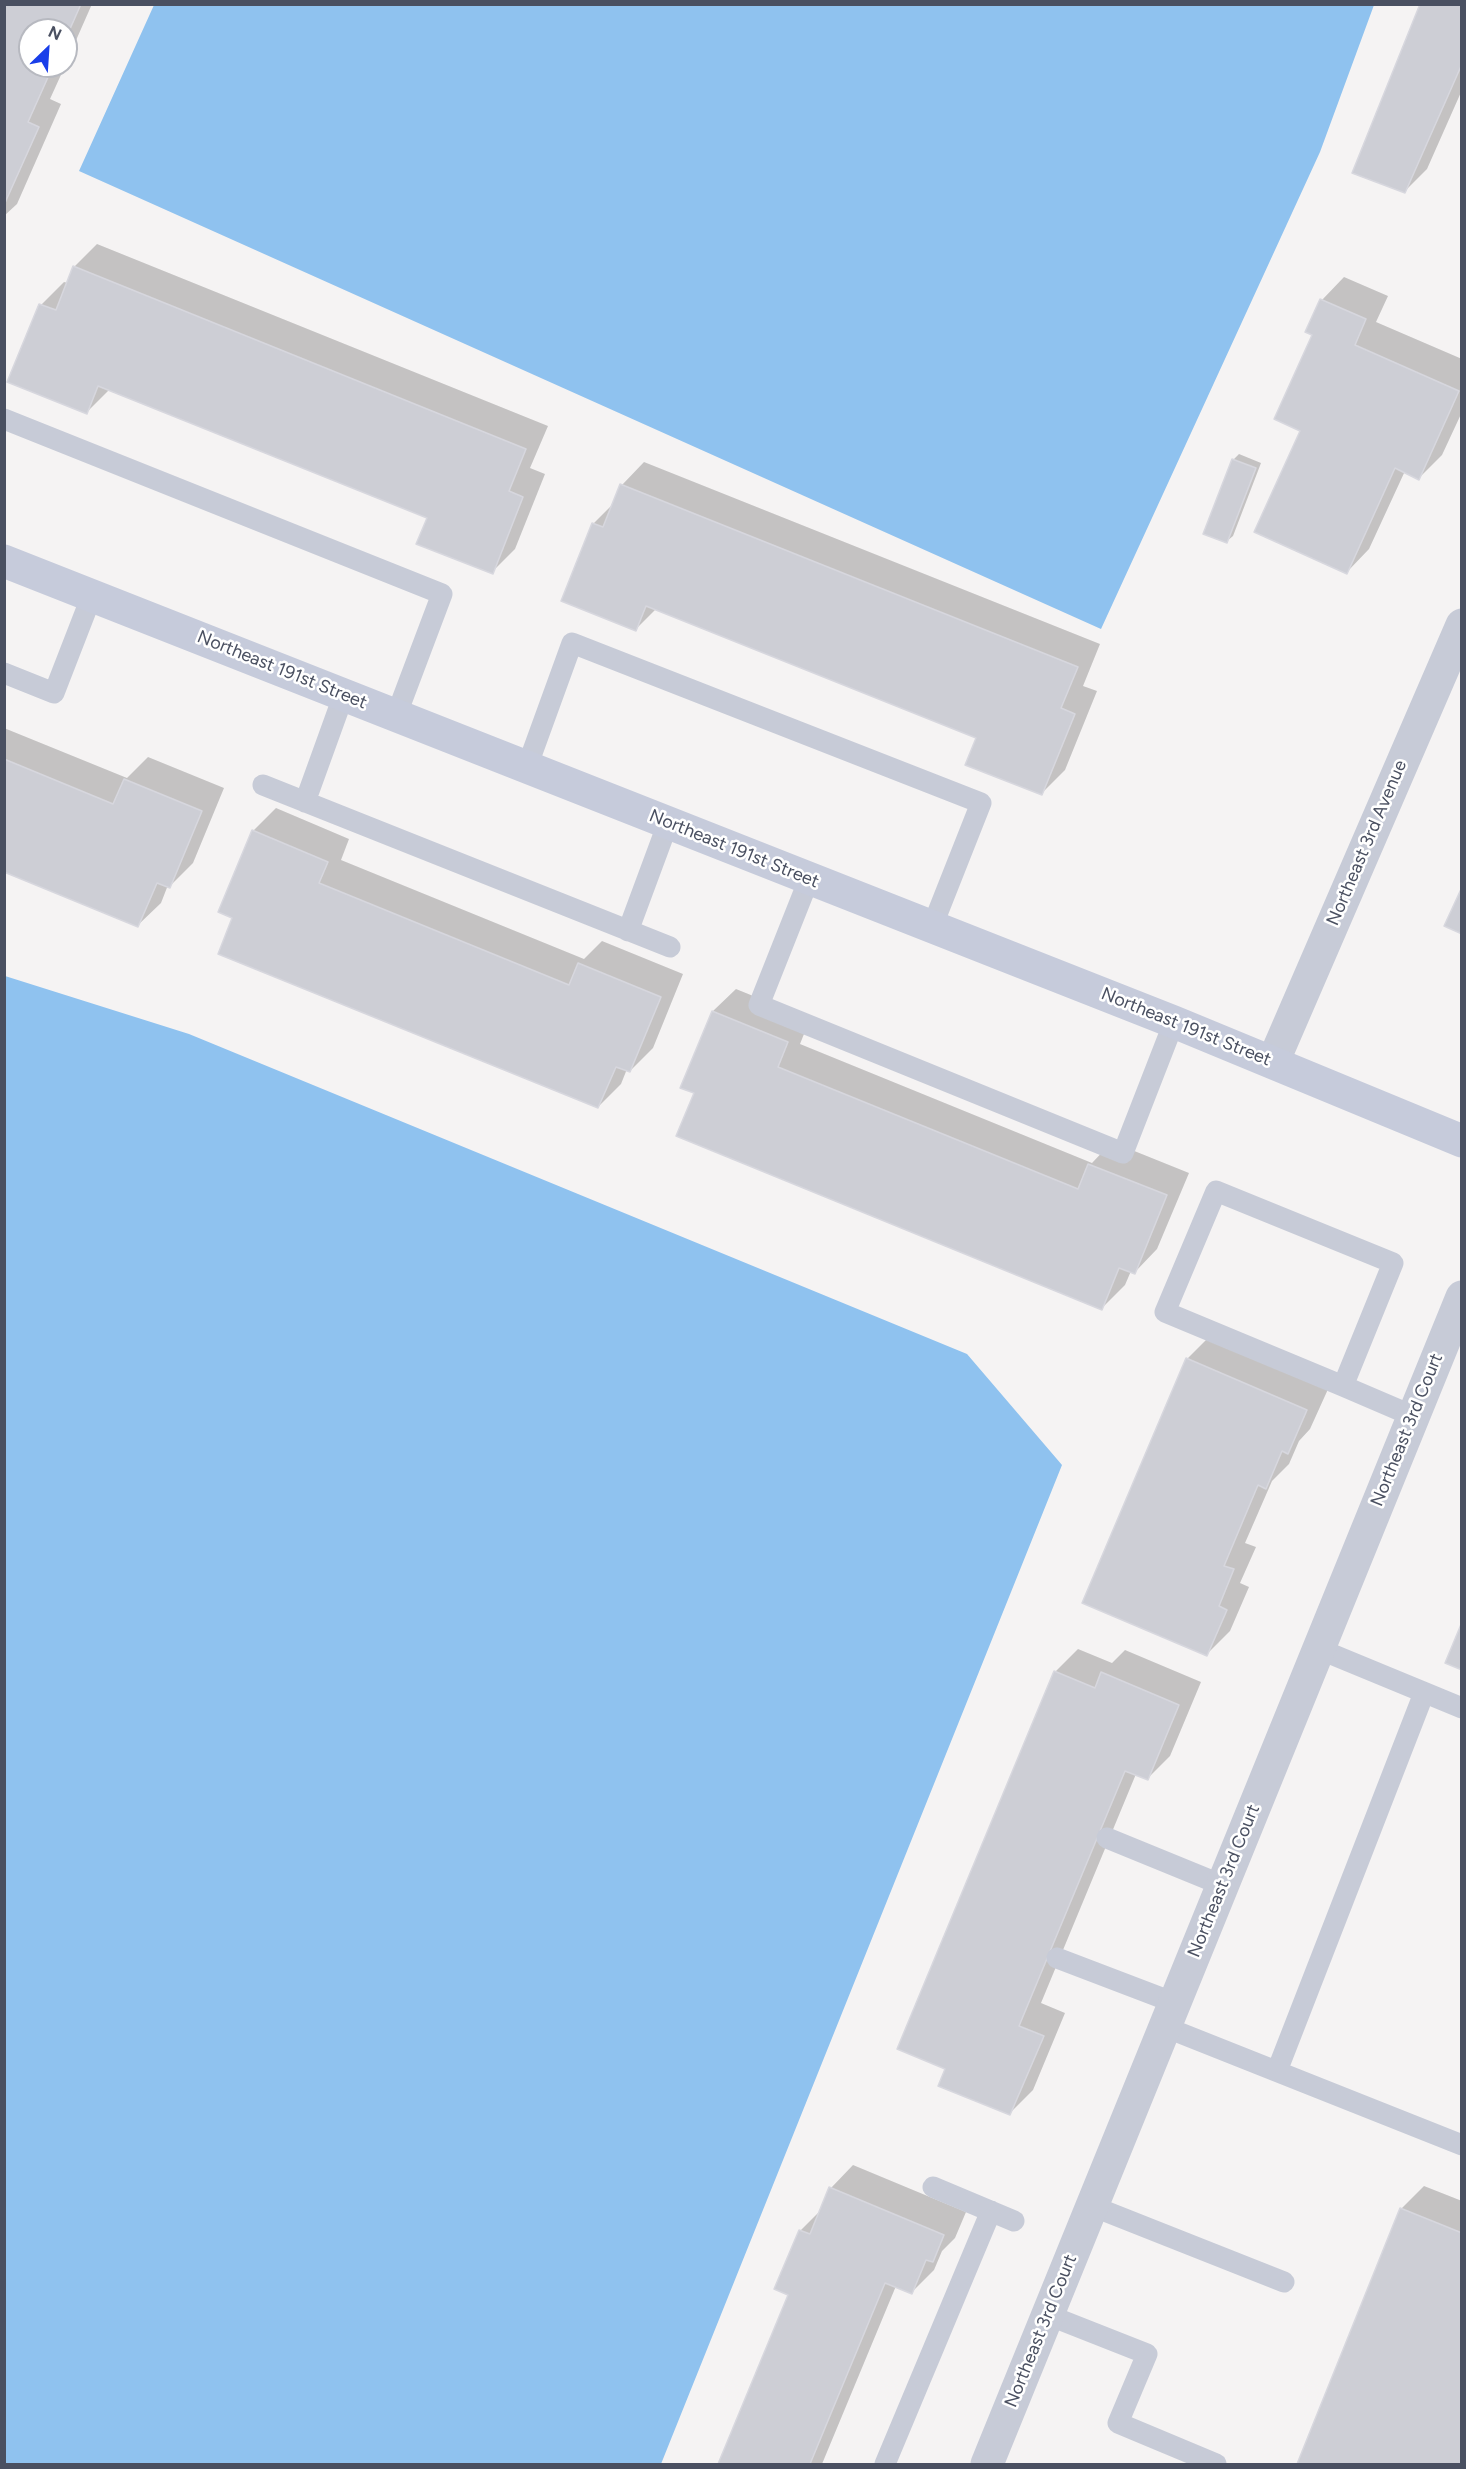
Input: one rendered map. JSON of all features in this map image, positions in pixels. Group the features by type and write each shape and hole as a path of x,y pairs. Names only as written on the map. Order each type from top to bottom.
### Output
{"street":[{"name":"Northeast 191st Street","path":"4,561 1174,1022 1461,1142"},
{"name":"Northeast 3rd Avenue","path":"1274,1062 1461,625"},
{"name":"Northeast 3rd Court","path":"987,2464 1461,1297"}],"lane":[{"path":"4,419 442,594 396,716"},
{"path":"4,673 54,693 92,595"},
{"path":"526,767 572,643 981,803 932,927"},
{"path":"305,802 344,694"},
{"path":"263,785 670,947"},
{"path":"628,931 668,823"},
{"path":"809,879 759,1005 1123,1153 1174,1022"},
{"path":"1343,1386 1393,1263 1216,1191 1165,1312 1413,1416"},
{"path":"1319,1649 1461,1708"},
{"path":"1277,2071 1424,1693"},
{"path":"1107,1838 1222,1885"},
{"path":"1057,1958 1277,2071 1461,2145"},
{"path":"933,2187 1014,2221"},
{"path":"1092,2206 1284,2282"},
{"path":"885,2464 991,2211"},
{"path":"1048,2315 1147,2354 1118,2423 1216,2464"}],"water":[{"path":"154,4 1374,5 1320,152 1101,629 79,171"},
{"path":"5,976 189,1034 967,1354 1062,1465 661,2464 5,2464"}],"building":[{"path":"4,4 81,4 75,18 18,18 18,78 48,78 28,122 39,127 4,205"},
{"path":"1420,4 1462,4 1462,64 1405,193 1352,173"},
{"path":"73,266 526,449 509,491 523,497 493,574 416,544 427,518 98,386 87,414 7,382 39,304 56,310"},
{"path":"1320,299 1366,319 1355,345 1459,391 1419,480 1395,468 1347,574 1254,532 1300,431 1274,419 1312,335 1305,332"},
{"path":"1232,459 1256,468 1227,543 1203,534"},
{"path":"620,484 1078,667 1061,708 1075,714 1042,795 965,765 976,738 646,606 636,631 561,601 592,523 603,527"},
{"path":"4,759 113,804 124,779 202,811 170,888 157,883 138,927 4,872"},
{"path":"252,830 328,862 319,883 569,985 578,963 661,997 630,1072 616,1067 598,1108 218,954 232,918 218,912"},
{"path":"1462,887 1462,934 1444,926"},
{"path":"712,1011 788,1042 778,1067 1078,1189 1088,1164 1167,1195 1135,1274 1119,1268 1102,1310 676,1136 694,1093 680,1088"},
{"path":"1186,1358 1307,1410 1288,1454 1282,1451 1266,1489 1258,1485 1224,1566 1234,1569 1219,1606 1227,1610 1207,1656 1082,1603"},
{"path":"1462,1622 1462,1670 1445,1663"},
{"path":"1054,1671 1095,1688 1101,1672 1179,1705 1148,1780 1125,1771 1019,2026 1044,2036 1010,2115 938,2086 945,2069 897,2049"},
{"path":"829,2187 944,2235 933,2262 926,2260 912,2294 885,2283 810,2464 718,2464 788,2295 774,2289 799,2230 810,2234"},
{"path":"1400,2208 1462,2233 1462,2464 1297,2464"}]}
